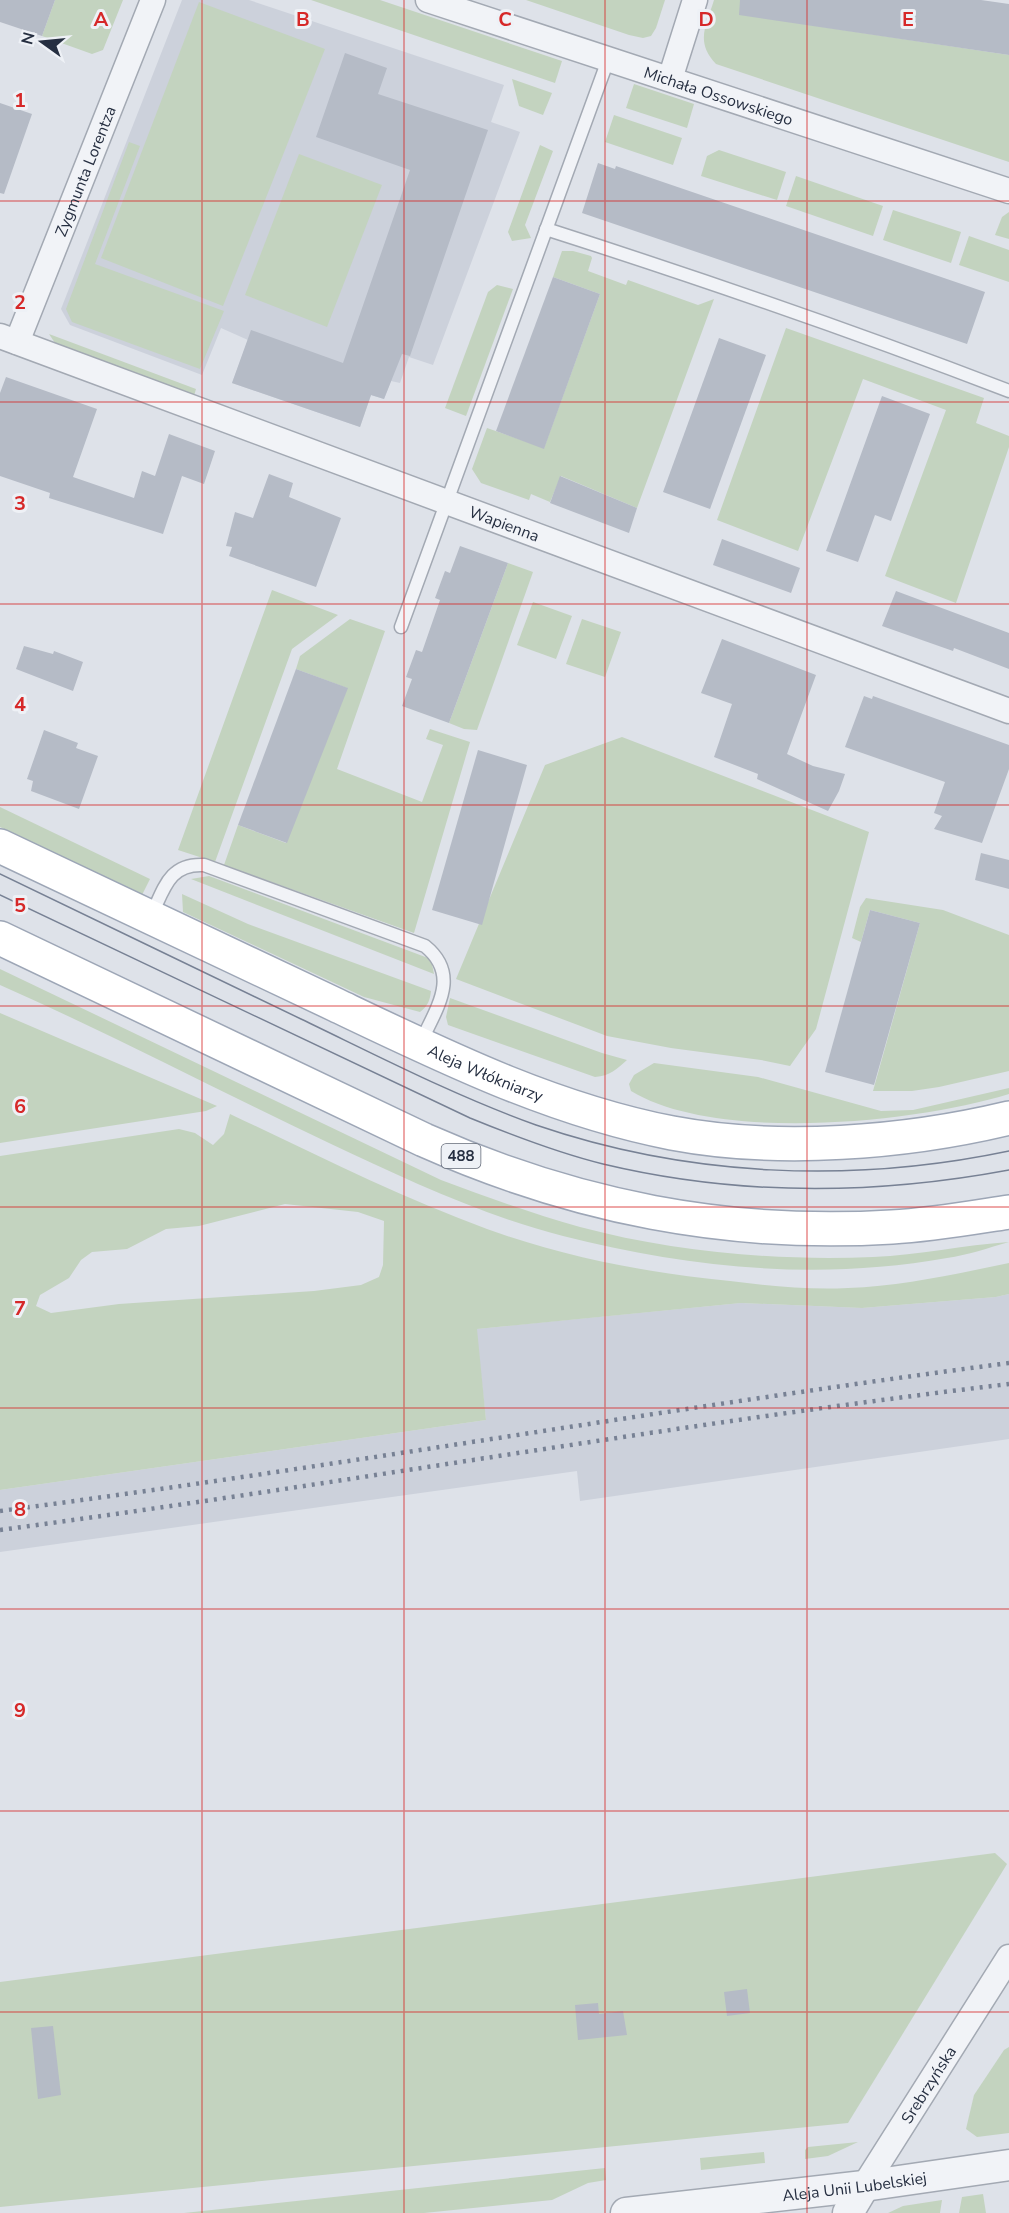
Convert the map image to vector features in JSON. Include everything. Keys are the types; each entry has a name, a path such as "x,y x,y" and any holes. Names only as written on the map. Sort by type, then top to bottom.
{"main road":[{"name":"Aleja Włókniarzy","path":"0,846 420,1045 497,1080 585,1112 674,1133 772,1142 873,1140 919,1136 1009,1118"},
{"name":"488","path":"0,938 413,1135 460,1156 547,1188 592,1200 681,1217 779,1228 894,1227 1009,1212"}],"street":[{"name":"Zygmunta Lorentza","path":"9,339 153,0"},
{"name":"Michała Ossowskiego","path":"428,0 1009,191"},
{"path":"670,79 695,0"},
{"name":"Wapienna","path":"9,339 1009,711"},
{"name":"Srebrzyńska","path":"848,2213 1009,1957"},
{"name":"Aleja Unii Lubelskiej","path":"626,2213 864,2186 1009,2165"}],"lane":[{"path":"401,627 608,60"},
{"path":"546,230 722,286 886,344 1009,391"},
{"path":"150,917 172,875 190,864 204,865 426,946 434,953 444,969 445,980 439,1003 420,1045"}],"shaded area":[{"path":"182,0 249,0 504,85 491,122 520,132 433,365 409,357 400,383 391,381 384,399 371,395 360,427 232,383 248,340 221,328 202,375 70,325 61,309"},
{"path":"1009,1294 1009,1439 580,1501 577,1471 0,1552 0,1490 486,1420 476,1329 741,1303 862,1308"}],"green space":[{"path":"55,0 123,0 103,50 92,54 42,36"},
{"path":"311,0 380,0 562,61 555,83"},
{"path":"526,0 665,0 656,28 651,36 643,38"},
{"path":"714,0 760,0 757,17 1009,55 1009,162 716,64 704,41"},
{"path":"199,2 325,49 223,306 101,258"},
{"path":"512,79 552,93 543,115 519,106"},
{"path":"634,84 694,104 687,128 626,108"},
{"path":"614,115 682,138 673,165 605,142"},
{"path":"129,142 140,146 95,264 224,311 200,369 72,322 66,309"},
{"path":"540,145 553,151 525,225 531,238 512,241 508,232"},
{"path":"719,150 786,172 777,200 701,176 707,156"},
{"path":"299,154 382,185 327,327 245,295"},
{"path":"796,176 883,206 873,236 786,206"},
{"path":"893,210 961,232 951,263 883,240"},
{"path":"1009,212 1009,239 995,235 1002,217"},
{"path":"969,236 1009,250 1009,282 959,265"},
{"path":"562,251 573,251 591,256 588,271 626,285 628,280 698,305 714,299 637,508 561,476 550,502 531,494 529,500 481,483 472,469 487,428 544,448 600,294 553,277"},
{"path":"497,285 513,289 466,416 445,408 488,292"},
{"path":"786,328 984,398 976,423 1009,436 1009,447 956,603 885,576 946,410 863,379 798,551 717,520"},
{"path":"49,334 196,389 194,396 55,343"},
{"path":"508,563 533,572 477,730 464,729 449,723"},
{"path":"272,590 338,615 292,649 215,862 178,850"},
{"path":"533,602 572,616 556,659 517,645"},
{"path":"350,619 385,631 337,769 422,802 443,745 426,739 430,729 470,742 414,933 224,865 238,825 286,843 347,688 296,669 300,656"},
{"path":"582,619 621,632 605,677 566,664"},
{"path":"622,737 869,832 816,1029 790,1066 607,1036 456,979 545,765"},
{"path":"0,807 150,879 142,895 0,827"},
{"path":"209,876 428,958 434,974 191,879"},
{"path":"182,894 248,924 431,991 428,1003 420,1012 364,997 183,912"},
{"path":"866,898 943,910 1009,935 1009,1071 912,1091 873,1091 920,923 870,910 861,942 852,938 860,907"},
{"path":"0,969 441,1180 527,1211 580,1227 688,1249 800,1258 890,1256 1009,1242 955,1257 899,1265 802,1270 754,1268 658,1256 533,1228 415,1183 0,985"},
{"path":"450,998 627,1060 609,1074 595,1077 448,1025 446,1017"},
{"path":"0,1013 217,1106 206,1111 0,1143"},
{"path":"654,1063 758,1077 881,1111 913,1110 1009,1088 1009,1094 923,1113 871,1120 817,1123 763,1122 713,1117 668,1107 631,1091 629,1084 634,1075"},
{"path":"230,1114 454,1217 516,1239 576,1256 699,1278 804,1288 868,1287 909,1282 1009,1263 1009,1294 862,1308 741,1303 477,1329 486,1420 0,1490 0,1156 179,1129 195,1133 213,1145 224,1134","holes":["285,1204 358,1212 384,1221 383,1265 379,1277 361,1285 314,1291 119,1304 51,1313 36,1306 40,1295 69,1278 81,1260 92,1252 127,1249 166,1229 199,1226"]},
{"path":"995,1853 1007,1864 848,2123 0,2207 0,1982"},
{"path":"1009,2047 1009,2133 977,2137 966,2129 974,2095 1004,2050"},
{"path":"858,2142 828,2156 805,2159 805,2150 808,2147"},
{"path":"764,2152 765,2163 701,2170 700,2158"},
{"path":"605,2168 606,2180 588,2183 552,2200 424,2213 184,2213"},
{"path":"983,2194 986,2213 959,2213 962,2197"},
{"path":"942,2200 940,2213 888,2213 903,2206"}],"building":[{"path":"0,0 55,0 42,36 0,22"},
{"path":"740,0 981,0 1009,4 1009,55 739,15"},
{"path":"345,53 387,68 378,94 488,130 410,356 402,354 384,399 371,395 360,427 232,383 251,330 343,363 410,170 316,137"},
{"path":"0,103 32,114 4,194 0,193"},
{"path":"598,163 615,169 616,166 985,292 967,344 582,213"},
{"path":"553,277 600,294 544,449 496,431"},
{"path":"719,338 766,355 710,509 663,492"},
{"path":"6,377 97,409 73,477 134,498 142,471 155,476 169,434 215,451 204,484 182,476 163,534 49,498 50,493 0,476 0,393"},
{"path":"882,396 930,414 891,521 875,515 858,562 826,551"},
{"path":"269,474 293,483 289,497 341,518 316,587 229,556 232,547 226,546 235,512 253,518"},
{"path":"560,476 637,508 629,533 550,503"},
{"path":"722,539 800,568 791,593 713,565"},
{"path":"460,546 508,563 449,723 402,706 412,679 406,677 416,650 422,652 440,600 435,598 445,571 450,573"},
{"path":"896,591 1009,633 1009,669 954,648 953,651 882,626"},
{"path":"722,639 816,675 787,754 813,766 845,774 828,811 757,779 758,774 714,757 732,704 701,693"},
{"path":"24,646 53,654 54,651 83,662 73,691 16,669"},
{"path":"296,669 348,688 287,843 238,825"},
{"path":"864,696 872,699 873,696 1009,745 1009,769 982,843 934,829 942,816 934,813 945,782 845,747"},
{"path":"44,730 78,743 76,748 98,756 79,809 31,791 33,781 27,779"},
{"path":"478,750 527,765 482,925 432,910"},
{"path":"981,853 1009,860 1009,889 975,880"},
{"path":"870,910 920,923 874,1085 825,1072"},
{"path":"747,1989 750,2013 727,2016 724,1992"},
{"path":"598,2003 599,2014 623,2011 627,2035 578,2040 575,2005"},
{"path":"53,2026 61,2095 38,2099 31,2028"}],"tram line":[{"path":"0,874 446,1088 536,1125 594,1142 652,1156 711,1165 771,1170 830,1171 890,1168 1009,1151"},
{"path":"0,895 470,1118 536,1144 586,1160 653,1174 755,1187 857,1188 959,1178 1009,1170"}],"railway":[{"path":"0,1511 252,1476 757,1398 1009,1363"},
{"path":"0,1530 757,1417 1009,1384"}]}
